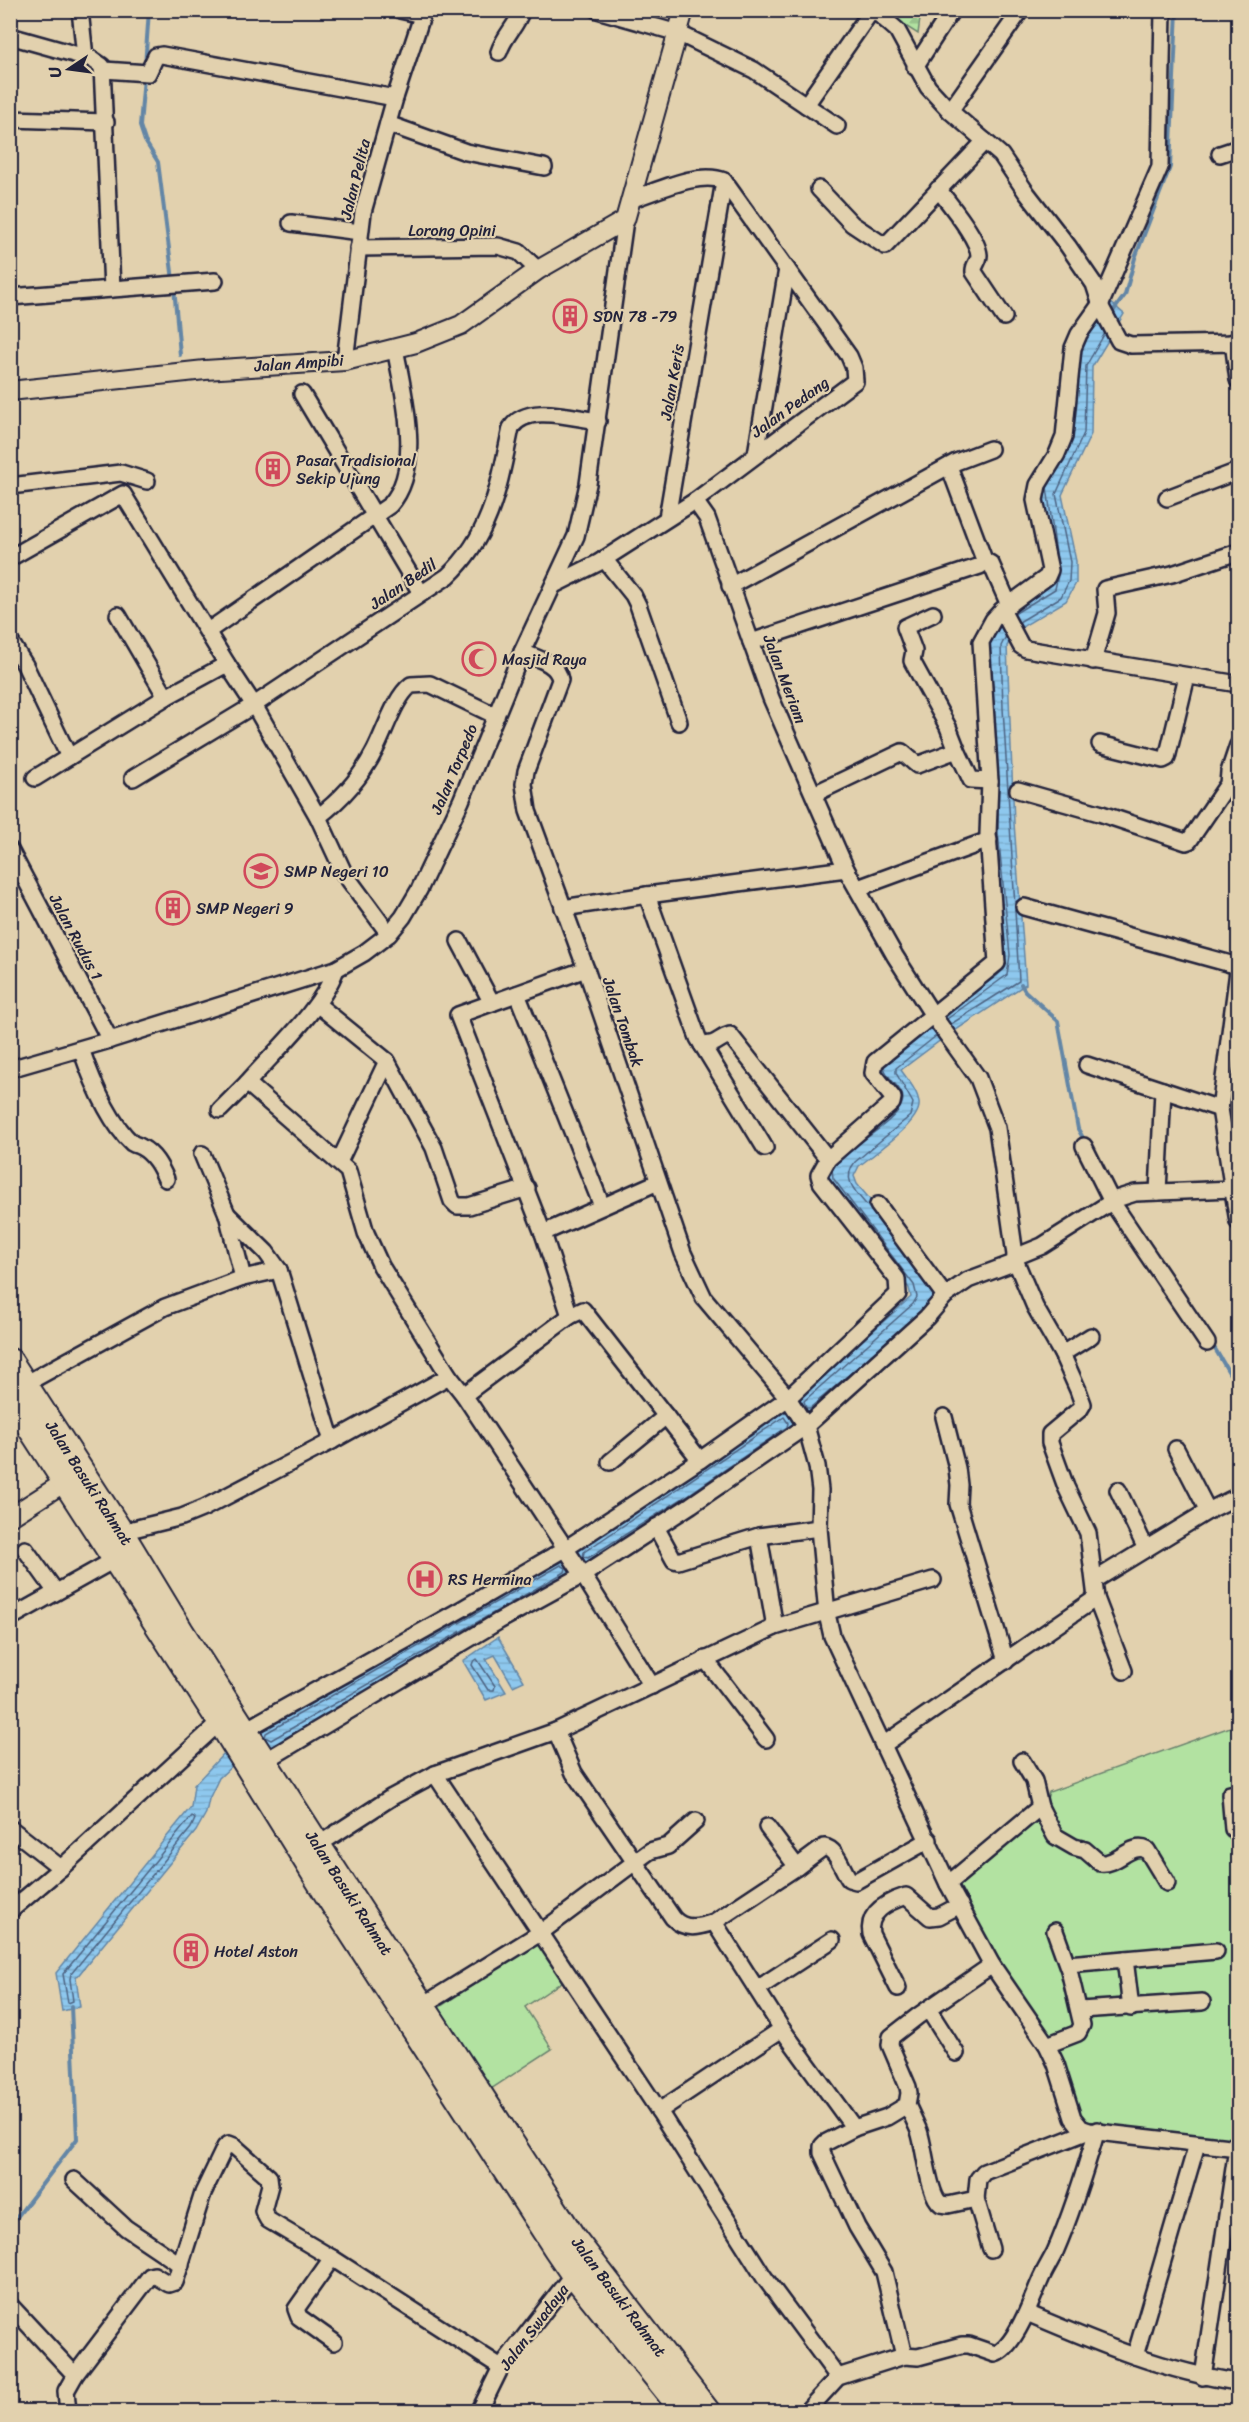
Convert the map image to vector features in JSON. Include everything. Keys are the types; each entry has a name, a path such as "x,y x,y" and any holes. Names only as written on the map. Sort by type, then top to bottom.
{"highway":[{"name":"Jalan Basuki Rahmat","path":"10,1361 18,1390 65,1482 114,1560 318,1845 573,2237 708,2412"},
{"name":"Jalan Basuki Rahmat","path":"18,1390 121,1532 235,1731"},
{"name":"Jalan Basuki Rahmat","path":"258,1762 329,1898 573,2274 684,2412"}],"street":[{"path":"80,10 85,57"},
{"path":"400,10 423,13"},
{"path":"499,52 503,40 517,25 522,10"},
{"path":"597,10 678,33 754,70 837,126"},
{"path":"625,220 684,10"},
{"path":"806,105 873,10 897,30 915,67 928,87 950,111 1001,155 1094,284 1101,306 1119,341 1131,345 1236,343 1239,380"},
{"path":"915,67 952,10"},
{"path":"950,111 1021,10"},
{"path":"10,1911 60,1868 235,1731 567,1551 789,1400 894,1300 899,1289 897,1279 821,1182 820,1171 828,1159 892,1103 892,1098 873,1072 875,1062 997,963 989,840 990,782 981,642 993,620 1047,577 1050,570 1035,500 1036,492 1058,454 1064,437 1073,348 1079,334 1101,306 1160,167 1163,10"},
{"name":"Jalan Pelita","path":"345,361 360,232 373,172 423,13"},
{"path":"10,36 85,57 100,63 104,70 112,289"},
{"path":"104,70 142,74 156,56 162,55 395,98"},
{"path":"10,119 106,122"},
{"path":"388,124 465,152 544,167"},
{"path":"819,189 852,224 885,246 985,141"},
{"path":"1220,154 1239,148"},
{"path":"632,198 705,177 715,177 724,181"},
{"name":"Jalan Pedang","path":"554,585 604,559 695,501 855,381 854,368 849,356 724,181"},
{"name":"Jalan Keris","path":"667,518 724,181"},
{"path":"938,189 978,248 978,259 973,267 974,272 1004,317"},
{"name":"Jalan Ampibi","path":"10,391 205,370 345,361 395,348 438,336 461,325 538,270 625,220"},
{"name":"Jalan Torpedo","path":"10,1069 336,969 364,953 389,934 404,917 461,801 522,652 576,536 588,484 625,220"},
{"path":"291,223 360,232"},
{"name":"Lorong Opini","path":"358,248 498,246 519,252 538,270"},
{"path":"756,454 787,269"},
{"path":"10,297 214,281"},
{"path":"208,631 398,498 407,469 408,427 395,348"},
{"path":"302,394 422,593"},
{"name":"Jalan Bedil","path":"133,778 254,705 448,576 472,551 481,534 497,494 514,423 524,416 539,414 597,421"},
{"path":"730,586 949,466 990,449"},
{"path":"949,466 984,560 991,564 1005,610 1018,638 1026,649 1239,684"},
{"path":"1167,498 1239,471"},
{"path":"10,486 121,473 147,481"},
{"path":"10,558 123,494 254,705 318,817 344,873 389,934"},
{"name":"Jalan Meriam","path":"695,501 707,518 771,698 846,868 895,956 978,1078 997,1128 1015,1259 1035,1306 1062,1354 1083,1404 1080,1409 1053,1430 1049,1438 1066,1487 1088,1533 1095,1580"},
{"path":"1094,661 1107,613 1105,589 1172,574 1239,552"},
{"path":"604,559 633,595 638,605 679,722"},
{"path":"751,642 980,566 984,560"},
{"path":"933,614 905,627 914,651 912,661 948,727 972,781 990,782"},
{"path":"118,615 166,697"},
{"path":"10,641 25,665 69,757"},
{"name":"Jalan Tombak","path":"522,652 554,666 560,680 530,757 524,784 528,811 586,969 683,1253 704,1298 789,1400 805,1423 817,1466 820,1490 819,1528 826,1611 832,1636 948,1884 992,1965 1047,2045 1056,2064 1073,2118 1082,2128 1093,2130"},
{"path":"35,778 166,697 227,664"},
{"path":"1100,744 1164,760 1167,758 1187,676"},
{"path":"318,817 340,800 357,781 374,752 400,697 411,685 430,684 496,716"},
{"path":"1018,790 1099,813 1186,842 1228,783 1229,772 1239,745"},
{"path":"814,794 901,752 906,753 917,765 957,750"},
{"path":"858,888 989,840"},
{"name":"Jalan Rudus 1","path":"10,850 110,1040"},
{"path":"563,908 846,868"},
{"path":"647,895 702,1046 765,1148"},
{"path":"1024,907 1239,966"},
{"path":"459,941 492,1003"},
{"path":"220,1110 317,1004 331,983 336,969"},
{"path":"570,1316 527,1188 458,1015 586,969"},
{"path":"1239,971 1231,1087 1220,1109 1239,1222"},
{"path":"517,994 602,1206"},
{"path":"317,1004 387,1061 434,1148 452,1201 457,1206 469,1206 527,1188"},
{"path":"702,1046 714,1045 725,1036 730,1035 828,1159"},
{"path":"81,1049 91,1080 110,1113 131,1141 142,1147 158,1162 166,1179"},
{"path":"339,1162 387,1061"},
{"path":"1087,1065 1220,1109"},
{"path":"247,1083 348,1171 366,1233 381,1266 449,1376 464,1395 582,1573 652,1686"},
{"path":"1158,1192 1163,1090"},
{"path":"1084,1146 1207,1343"},
{"path":"202,1154 227,1214 243,1278"},
{"path":"543,1233 658,1182"},
{"path":"258,1762 582,1573 656,1527 805,1423 927,1317 945,1296 968,1280 1042,1246 1118,1199 1135,1193 1233,1189"},
{"path":"878,1205 921,1260 945,1296"},
{"path":"227,1214 266,1252 279,1270 332,1442"},
{"path":"18,1390 165,1306 243,1278 279,1270"},
{"path":"464,1395 570,1316 583,1310 699,1460"},
{"path":"1062,1354 1091,1336"},
{"path":"121,1532 194,1513 332,1442 449,1376"},
{"path":"610,1462 666,1416"},
{"path":"944,1418 957,1468 958,1504 1006,1661"},
{"path":"1176,1449 1208,1511"},
{"path":"10,1517 65,1482"},
{"path":"1118,1490 1146,1549"},
{"path":"1124,1671 1096,1598 1095,1580 1208,1511 1239,1496"},
{"path":"656,1527 674,1560 678,1561 759,1536 819,1528"},
{"path":"759,1536 775,1627"},
{"path":"25,1549 56,1592"},
{"path":"10,1618 114,1560"},
{"path":"318,1845 392,1797 435,1774 556,1731 775,1627 933,1580"},
{"path":"883,1745 1096,1598"},
{"path":"705,1659 766,1739"},
{"path":"556,1731 574,1773 679,1925 697,1926 714,1922 797,1867 820,1848 829,1847 849,1879 856,1881 929,1840"},
{"path":"1023,1761 1034,1781 1040,1807 1055,1836 1074,1847 1085,1850 1100,1863 1109,1863 1137,1848 1147,1850 1167,1883"},
{"path":"435,1774 659,2111 764,2277 838,2377"},
{"path":"1230,1794 1233,1829 1238,1832"},
{"path":"948,1884 1040,1807"},
{"path":"422,2006 540,1933 650,1851 668,1846 696,1821"},
{"path":"767,1827 797,1867"},
{"path":"10,1828 60,1868"},
{"path":"898,1988 871,1934 871,1917 897,1899 906,1896 930,1917 939,1917 960,1905"},
{"path":"714,1922 782,2029 854,2128"},
{"path":"1047,2045 1081,2030 1082,2025 1068,1965 1055,1931"},
{"path":"757,1989 832,1940"},
{"path":"1068,1965 1216,1951"},
{"path":"1125,1959 1131,2008"},
{"path":"976,2199 948,2205 936,2201 923,2145 907,2104 908,2087 890,2045 891,2037 992,1965"},
{"path":"1080,2010 1202,2002"},
{"path":"928,2009 956,2053"},
{"path":"659,2111 782,2029"},
{"path":"904,2356 884,2272 857,2227 822,2153 825,2143 854,2128 887,2117 907,2104"},
{"path":"806,2412 838,2377 904,2356 918,2357 962,2345 969,2345 995,2354 1006,2347 1027,2313 1065,2227 1093,2130"},
{"path":"991,2249 976,2199 978,2179 984,2172 1093,2130 1238,2148 1203,2377"},
{"path":"68,2412 66,2391 75,2375 150,2276 154,2275 173,2284 203,2193 225,2146 230,2144 269,2177 270,2185 263,2211 266,2218 501,2367"},
{"path":"1135,2356 1197,2144"},
{"path":"74,2180 126,2228 181,2265"},
{"path":"332,2258 296,2309 299,2317 334,2342"},
{"name":"Jalan Swadaya","path":"479,2412 501,2367 573,2274"},
{"path":"10,2305 75,2375"},
{"path":"1027,2313 1135,2356 1203,2377 1239,2382"}],"green space":[{"path":"882,11 921,11 918,34"},
{"path":"1233,1726 1238,1826 1238,2147 1079,2125 1051,2047 957,1888 1042,1815 1049,1792"},
{"path":"541,1940 566,1979 525,2007 552,2049 488,2091 435,2010"}],"water":[{"path":"1109,301 1124,314 1092,367 1091,434 1062,495 1076,561 1076,583 1066,601 1025,625 1014,634 1007,646 1014,823 1026,984 950,1034 936,1017 997,976 1003,970 1004,963 994,848 983,644 1005,617 1051,584 1052,565 1041,484 1058,460 1075,351"},
{"path":"934,1019 946,1036 901,1070 917,1094 918,1110 913,1119 896,1137 859,1166 854,1176 857,1184 916,1258 933,1289 936,1303 806,1420 794,1401 911,1297 909,1288 827,1181 825,1172 894,1108 877,1069"},
{"path":"787,1407 798,1427 584,1568 573,1553"},
{"path":"565,1556 577,1573 266,1750 256,1732"},
{"path":"498,1637 524,1681 513,1686 495,1655 486,1659 506,1692 486,1700 463,1661"},
{"path":"225,1752 235,1763 219,1778 209,1799 206,1813 196,1831 76,1978 80,2007 62,2011 56,1973 191,1807 194,1785"}],"waterway":[{"path":"145,66 149,10"},
{"path":"1114,310 1125,295 1135,258 1170,167 1177,10"},
{"path":"144,77 140,126 145,141 158,162 173,280"},
{"path":"174,287 180,355"},
{"path":"1021,984 1025,991 1058,1021 1078,1129 1086,1143"},
{"path":"1211,1342 1238,1388"},
{"path":"1238,1697 1235,1698 1238,1808"},
{"path":"10,2226 77,2139 71,2006"}],"place":[{"name":"SDN 78 -79","path":"570,316"},
{"name":"Pasar Tradisional Sekip Ujung","path":"273,469"},
{"name":"Masjid Raya","path":"479,659"},
{"name":"SMP Negeri 10","path":"261,871"},
{"name":"SMP Negeri 9","path":"173,908"},
{"name":"RS Hermina","path":"425,1579"},
{"name":"Hotel Aston","path":"191,1951"}]}
